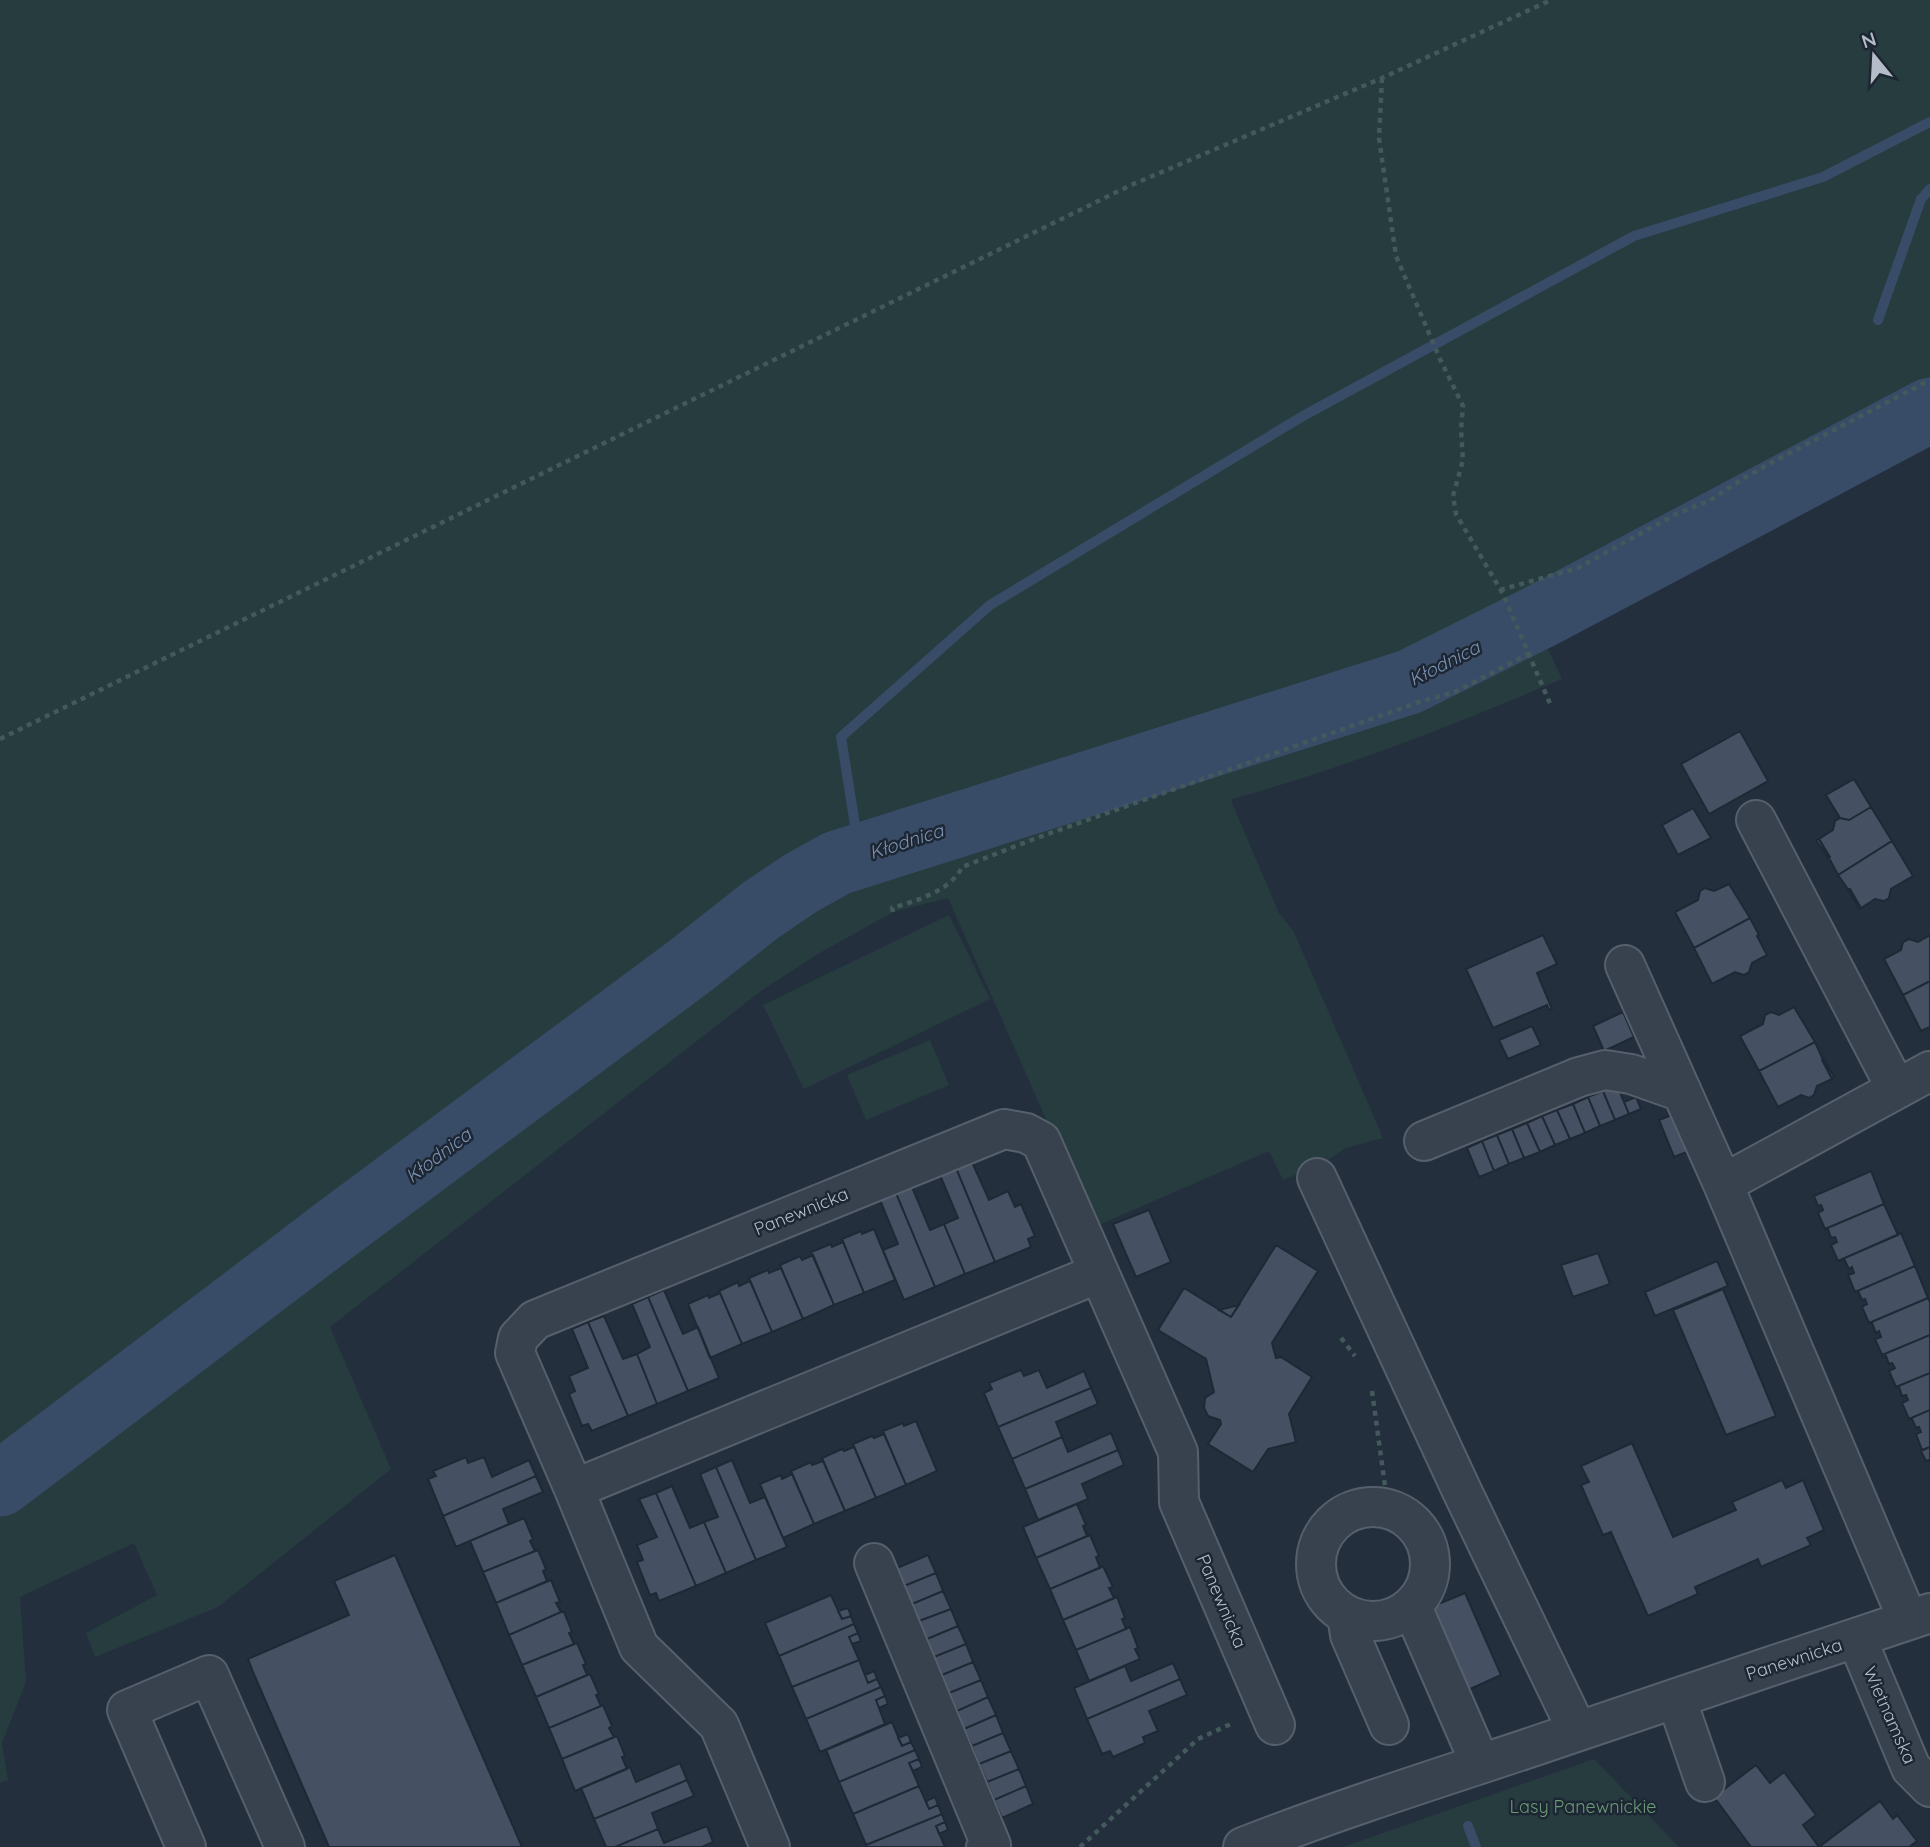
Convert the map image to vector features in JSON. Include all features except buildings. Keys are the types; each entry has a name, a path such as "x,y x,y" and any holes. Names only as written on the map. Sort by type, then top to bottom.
{"street":[{"path":"1756,820 1896,1088"},
{"path":"1625,965 1919,1616"},
{"path":"1424,1141 1579,1077 1605,1070 1631,1074 1682,1092"},
{"path":"1723,1184 1930,1071"},
{"name":"Panewnicka","path":"770,1847 719,1725 639,1647 515,1353 518,1338 535,1320 1004,1129 1026,1133 1041,1140 1178,1452 1179,1502 1272,1716"},
{"path":"1317,1178 1461,1489 1577,1730"},
{"path":"574,1489 1099,1273"},
{"path":"1399,1514 1461,1489"},
{"path":"1371,1506 1399,1514 1427,1544 1430,1554 1425,1588 1412,1607 1392,1618 1368,1621 1347,1615 1330,1602 1318,1580 1315,1557 1322,1536 1335,1521 1355,1509 1371,1506"},
{"path":"874,1563 990,1845 986,1847"},
{"path":"1412,1607 1480,1763"},
{"path":"1347,1615 1350,1634 1389,1724"},
{"name":"Panewnicka","path":"1242,1847 1480,1763 1857,1639 1919,1616"},
{"name":"Wietnamska","path":"1857,1639 1912,1768 1930,1787"},
{"path":"186,1847 127,1710 209,1675 285,1847"},
{"path":"1676,1698 1705,1782"}],"path":[{"path":"0,739 1129,186 1382,78 1551,0"},
{"path":"1382,78 1379,138 1396,256 1463,406 1462,460 1453,496 1456,514 1502,592 1551,706"},
{"path":"1502,592 1578,568 1676,514 1709,501 1780,458 1930,380"},
{"path":"893,912 892,908 927,897 958,876 962,867 1422,701 1455,692 1529,651"},
{"path":"1341,1338 1356,1357"},
{"path":"1372,1389 1399,1514"},
{"path":"1080,1847 1198,1739 1272,1716"}],"green space":[{"path":"0,0 1930,0 1930,401 1533,613 1404,675 841,852 802,869 0,1471"},
{"path":"1930,419 1930,435 1544,640 1562,679 1399,745 1232,799 1279,913 1294,932 1383,1138 1346,1148 1323,1163 1283,1180 1269,1151 1094,1227 948,898 893,912 818,954 761,991 330,1327 391,1469 218,1607 95,1657 86,1633 157,1595 134,1543 20,1597 26,1682 2,1743 8,1780 0,1783 0,1491 788,900 824,876 856,864 1410,691 1537,628"},
{"path":"949,915 990,999 804,1089 763,1005"},
{"path":"930,1040 949,1085 866,1120 847,1075"},
{"name":"Lasy Panewnickie","path":"1594,1759 1679,1847 1343,1847"}],"waterway":[{"path":"860,856 841,737 990,605 1303,416 1634,236 1823,177 1930,122"},
{"path":"1878,320 1921,199 1930,189"},
{"name":"Kłodnica","path":"0,1484 761,910 801,883 837,863 1409,682 1539,617 1930,410"},
{"path":"1468,1826 1476,1847"}]}
